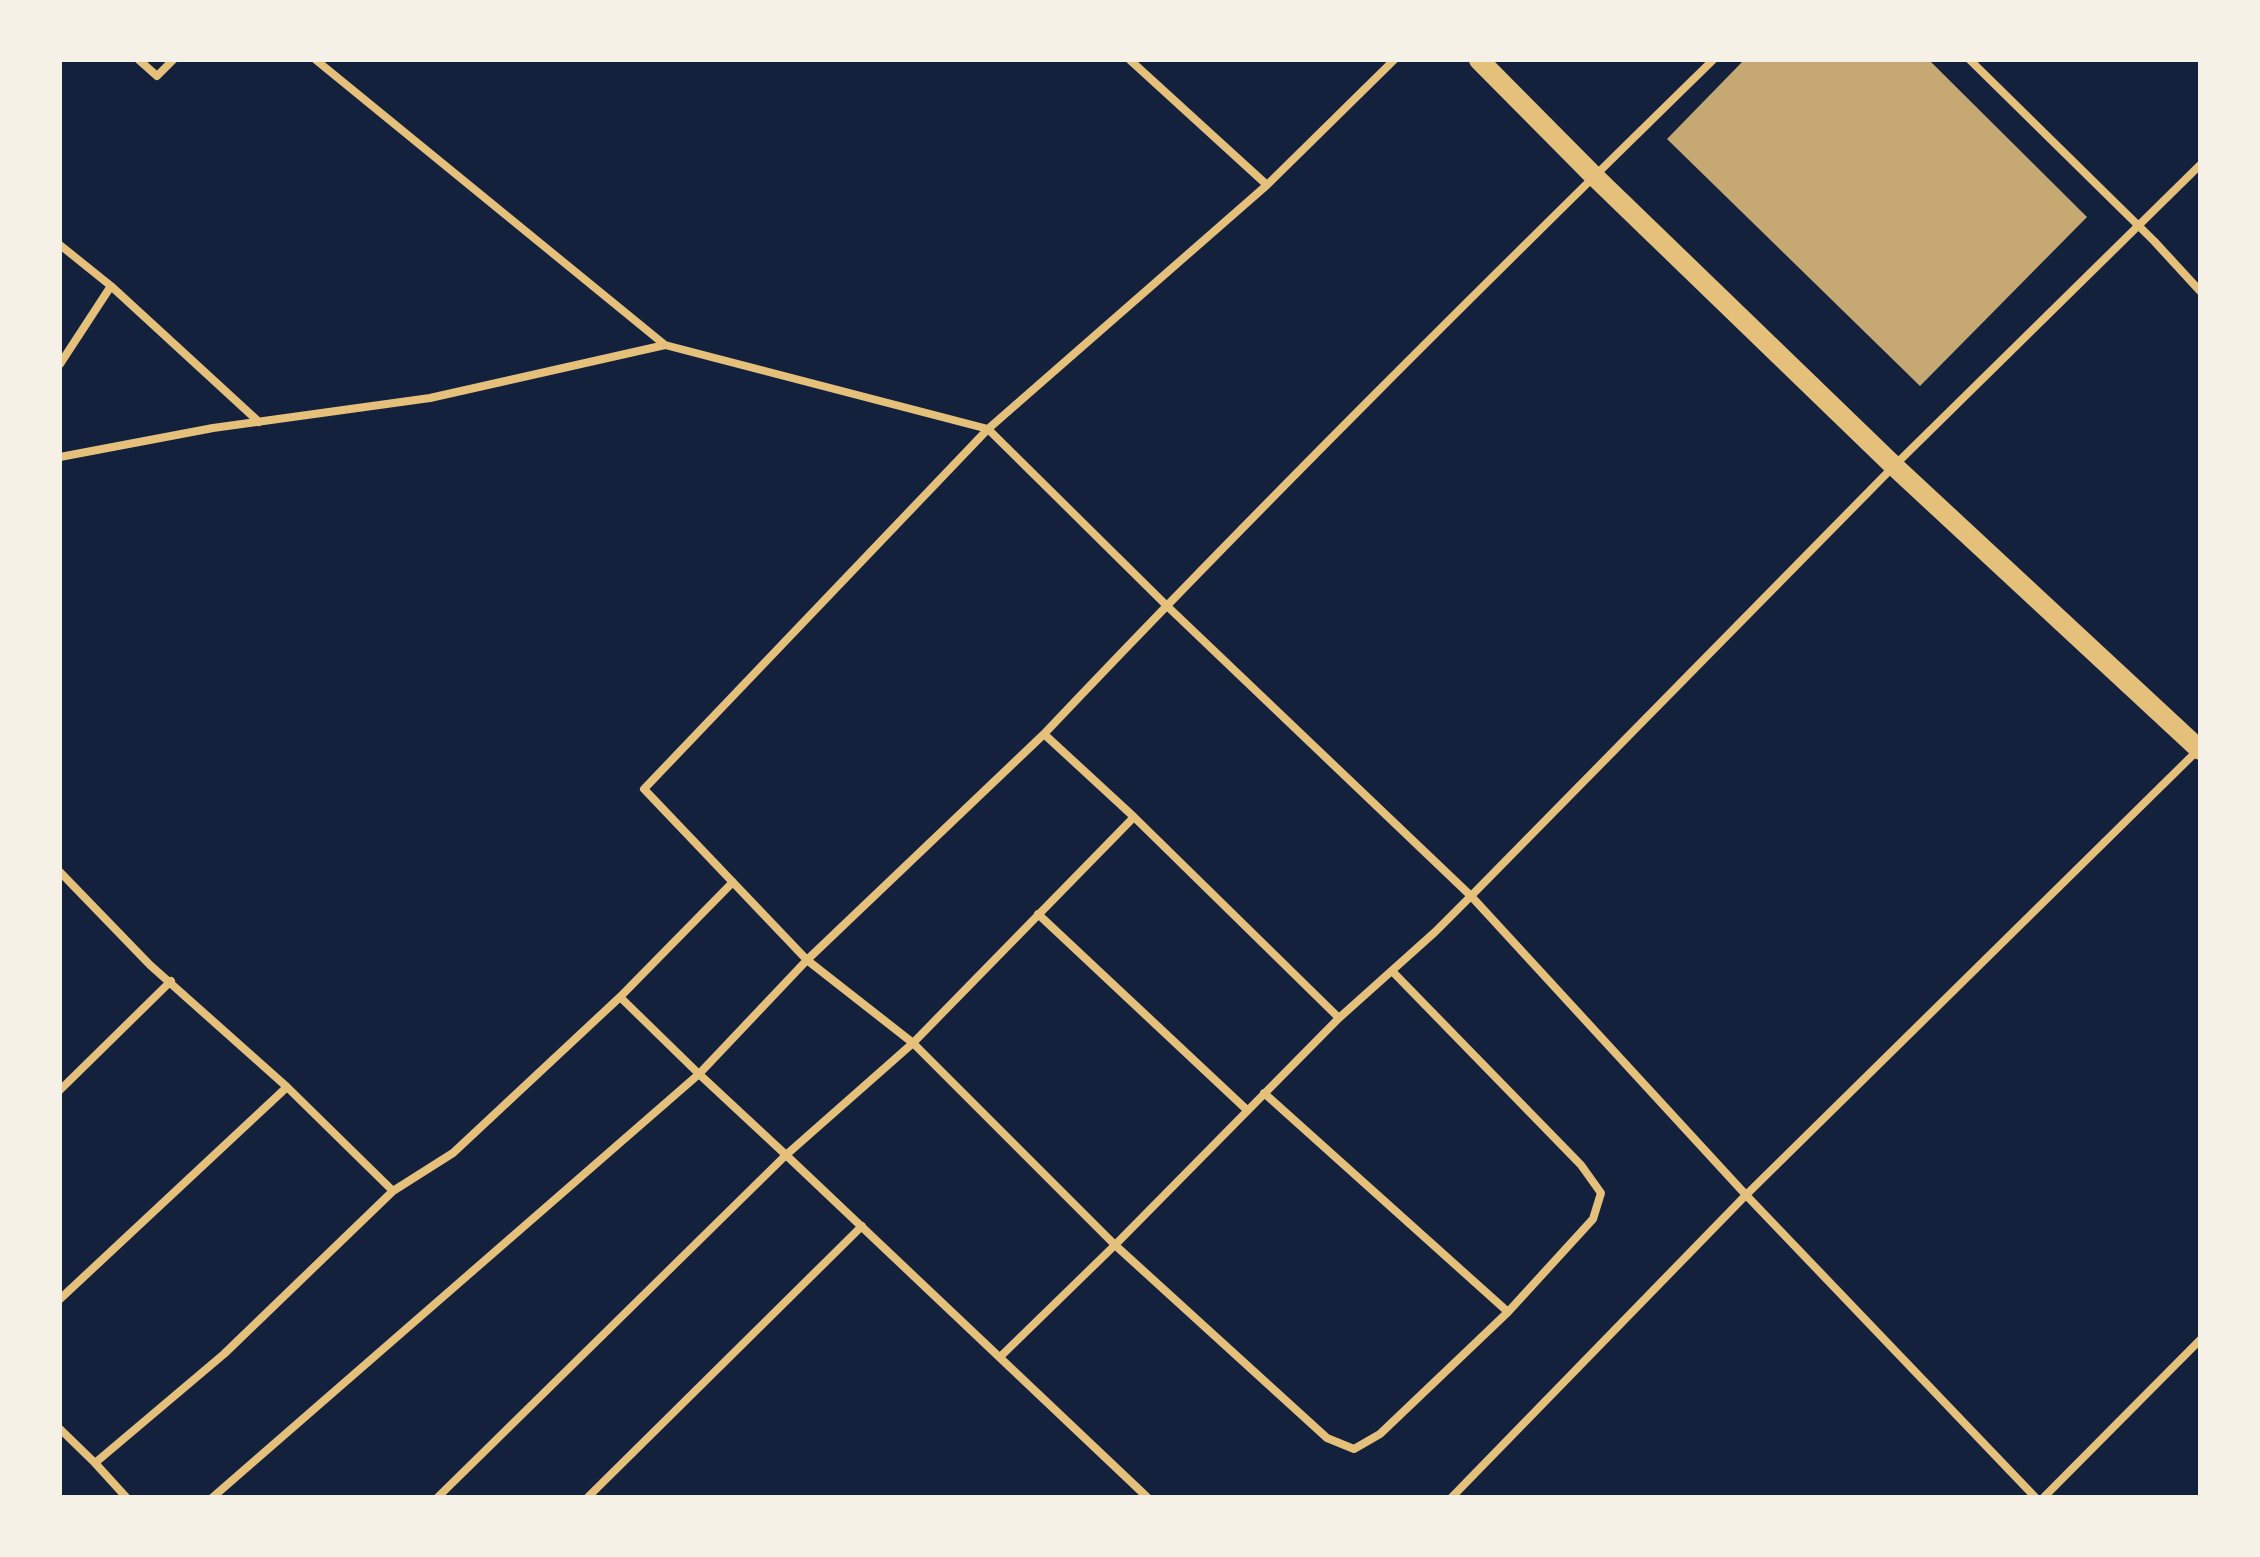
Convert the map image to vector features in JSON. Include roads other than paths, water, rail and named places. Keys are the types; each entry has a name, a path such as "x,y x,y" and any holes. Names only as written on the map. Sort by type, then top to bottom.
{"main road":[{"path":"1479,60 1594,176 1894,466 2200,749"}],"street":[{"path":"139,60 157,76 173,60"},
{"path":"316,60 665,345 988,429 1166,605 1471,896 1746,1195 2035,1497"},
{"path":"1130,60 1267,185"},
{"path":"1392,971 1581,1165 1601,1193 1593,1219 1508,1312 1380,1434 1354,1449 1327,1438 1115,1245 913,1043 807,960 644,789 988,429 1267,185 1394,60"},
{"path":"213,1497 699,1074 807,960 1044,734 1166,605 1713,60"},
{"path":"1970,60 2200,291"},
{"path":"1000,1357 1339,1018 1471,896 1894,466 2200,165"},
{"path":"60,245 111,286 259,422"},
{"path":"60,364 111,286"},
{"path":"60,457 259,422 430,398 665,345"},
{"path":"1044,734 1134,817 1339,1018"},
{"path":"1452,1497 1746,1195 2200,749"},
{"path":"438,1497 786,1155 913,1043 1134,817"},
{"path":"60,872 150,965 287,1087 393,1191"},
{"path":"95,1463 224,1354 393,1191 453,1153 620,997 733,882"},
{"path":"1038,914 1247,1110"},
{"path":"60,1090 171,981"},
{"path":"620,997 1147,1497"},
{"path":"60,1299 287,1087"},
{"path":"1264,1093 1508,1312"},
{"path":"588,1497 862,1226"},
{"path":"2044,1497 2200,1340"},
{"path":"60,1429 126,1497"}]}
